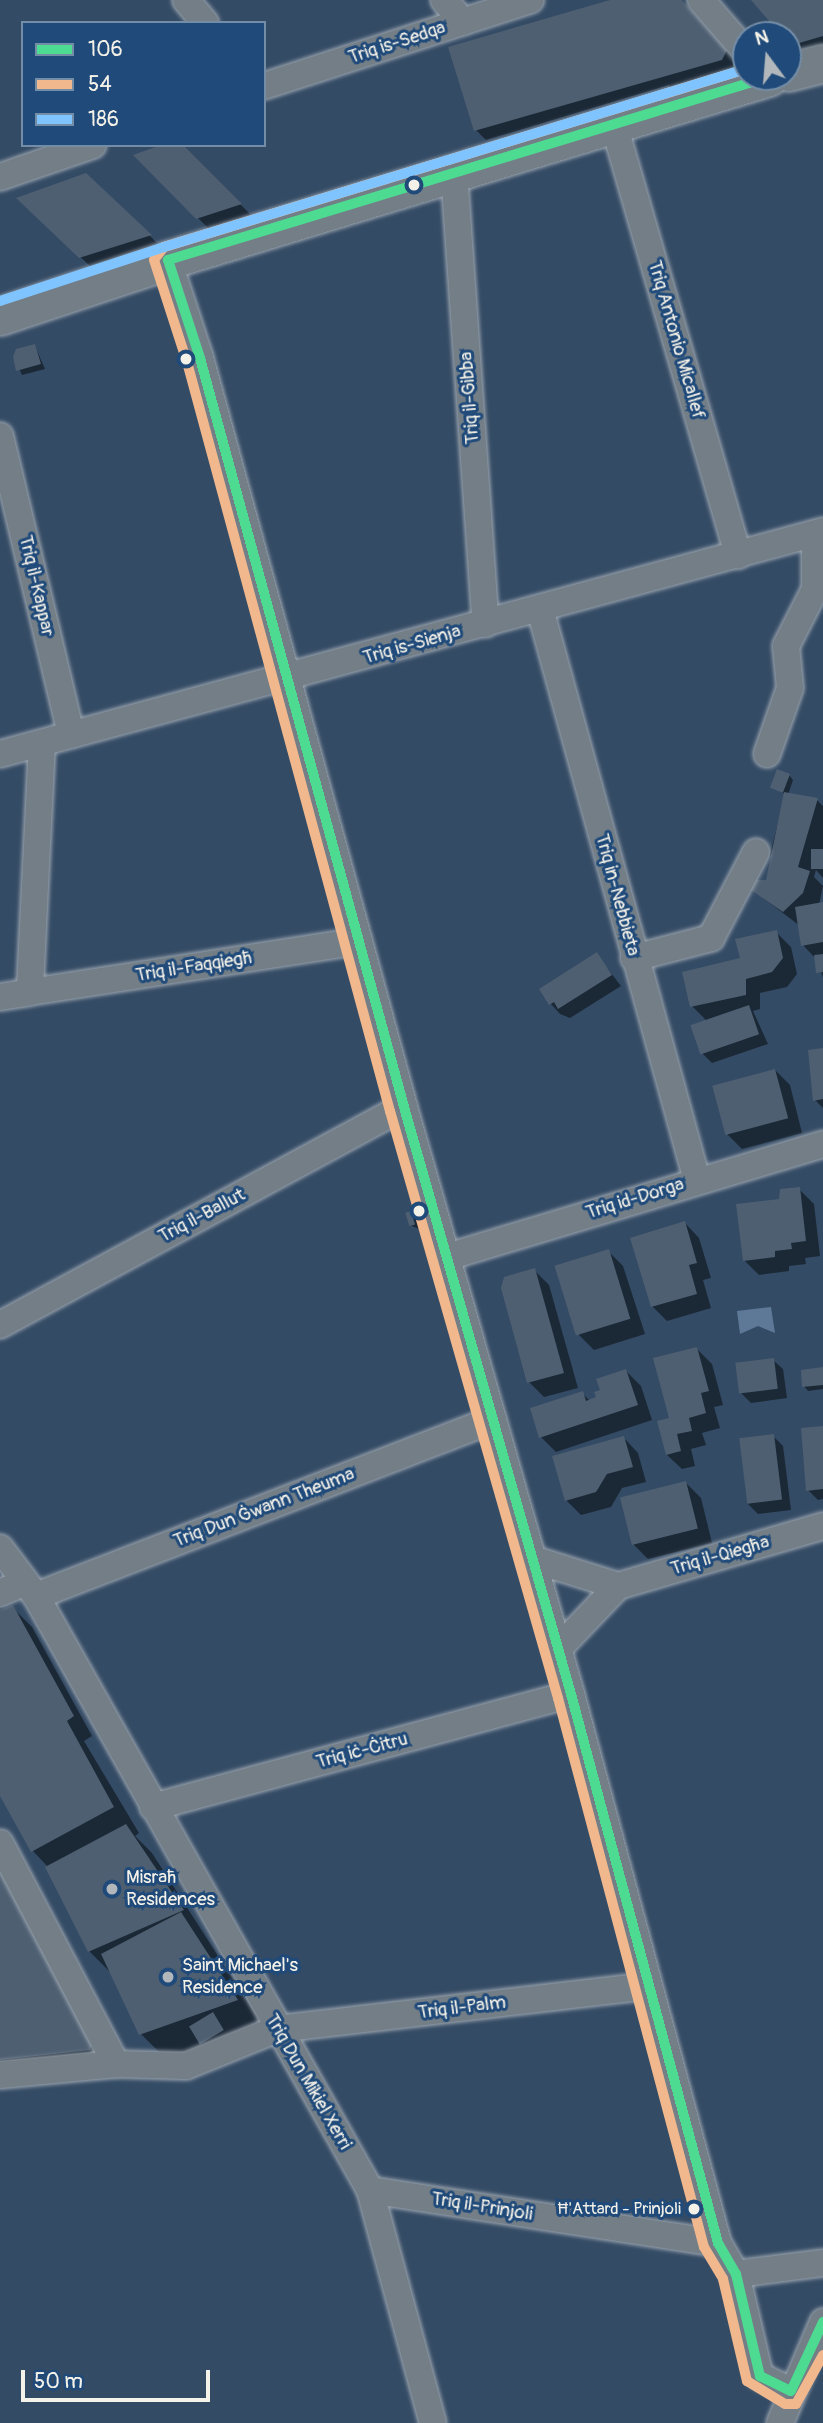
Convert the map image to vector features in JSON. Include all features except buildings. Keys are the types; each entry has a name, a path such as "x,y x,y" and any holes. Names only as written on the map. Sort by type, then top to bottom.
{"street":[{"path":"187,0 203,21"},
{"path":"444,0 463,22"},
{"name":"Triq is-Sedqa","path":"266,85 530,0"},
{"path":"701,0 732,36"},
{"path":"802,68 823,63"},
{"path":"0,316 168,260 732,88"},
{"name":"Triq Antonio Micallef","path":"614,125 738,555"},
{"path":"0,177 87,147"},
{"name":"Triq il-Gibba","path":"454,172 486,624"},
{"path":"168,260 200,358 404,1107 558,1649 718,2243 736,2274 760,2376 791,2391"},
{"name":"Triq il-Kappar","path":"0,436 71,735"},
{"path":"767,754 790,688 786,646 815,589 819,532"},
{"name":"Triq is-Sienja","path":"0,754 286,680 819,532"},
{"name":"Triq in-Nebbieta","path":"540,609 697,1180"},
{"path":"30,992 42,743"},
{"path":"634,958 711,938 756,852"},
{"name":"Triq il-Faqqiegħ","path":"0,997 359,942"},
{"name":"Triq il-Ballut","path":"0,1325 404,1107"},
{"name":"Triq id-Dorga","path":"447,1257 823,1144"},
{"name":"Triq Dun Ġwann Theuma","path":"0,1593 30,1589 493,1420"},
{"name":"Triq il-Qiegħa","path":"618,1586 823,1526"},
{"name":"Triq Dun Mikiel Xerri","path":"0,1548 30,1589 370,2190 433,2423"},
{"path":"532,1559 618,1586 558,1649"},
{"name":"Triq iċ-Ċitru","path":"153,1807 570,1694"},
{"path":"0,1843 116,2064"},
{"name":"Triq il-Palm","path":"0,2075 116,2064 186,2066 277,2029 647,1986"},
{"name":"Triq il-Prinjoli","path":"370,2190 718,2243"},
{"path":"736,2274 823,2263"},
{"path":"780,2423 791,2391 823,2322"}],"water":[{"path":"771,1307 775,1333 758,1326 740,1334 737,1311"}],"transit line":[{"name":"54","path":"732,73 164,247 154,260 187,362 390,1111 558,1698 704,2247 723,2279 747,2381 785,2404 796,2404 823,2355"},
{"name":"186","path":"0,301 164,247 732,73"},
{"name":"106","path":"168,260 732,88"},
{"name":"106","path":"168,260 200,358 404,1107 571,1694 718,2243 736,2274 760,2376 791,2391"},
{"name":"106","path":"791,2391 823,2322"}],"place":[{"name":"Misraħ Residences","path":"112,1889"},
{"name":"Saint Michael's Residence","path":"168,1977"},
{"name":"Ħ'Attard - Prinjoli","path":"694,2209"}]}
